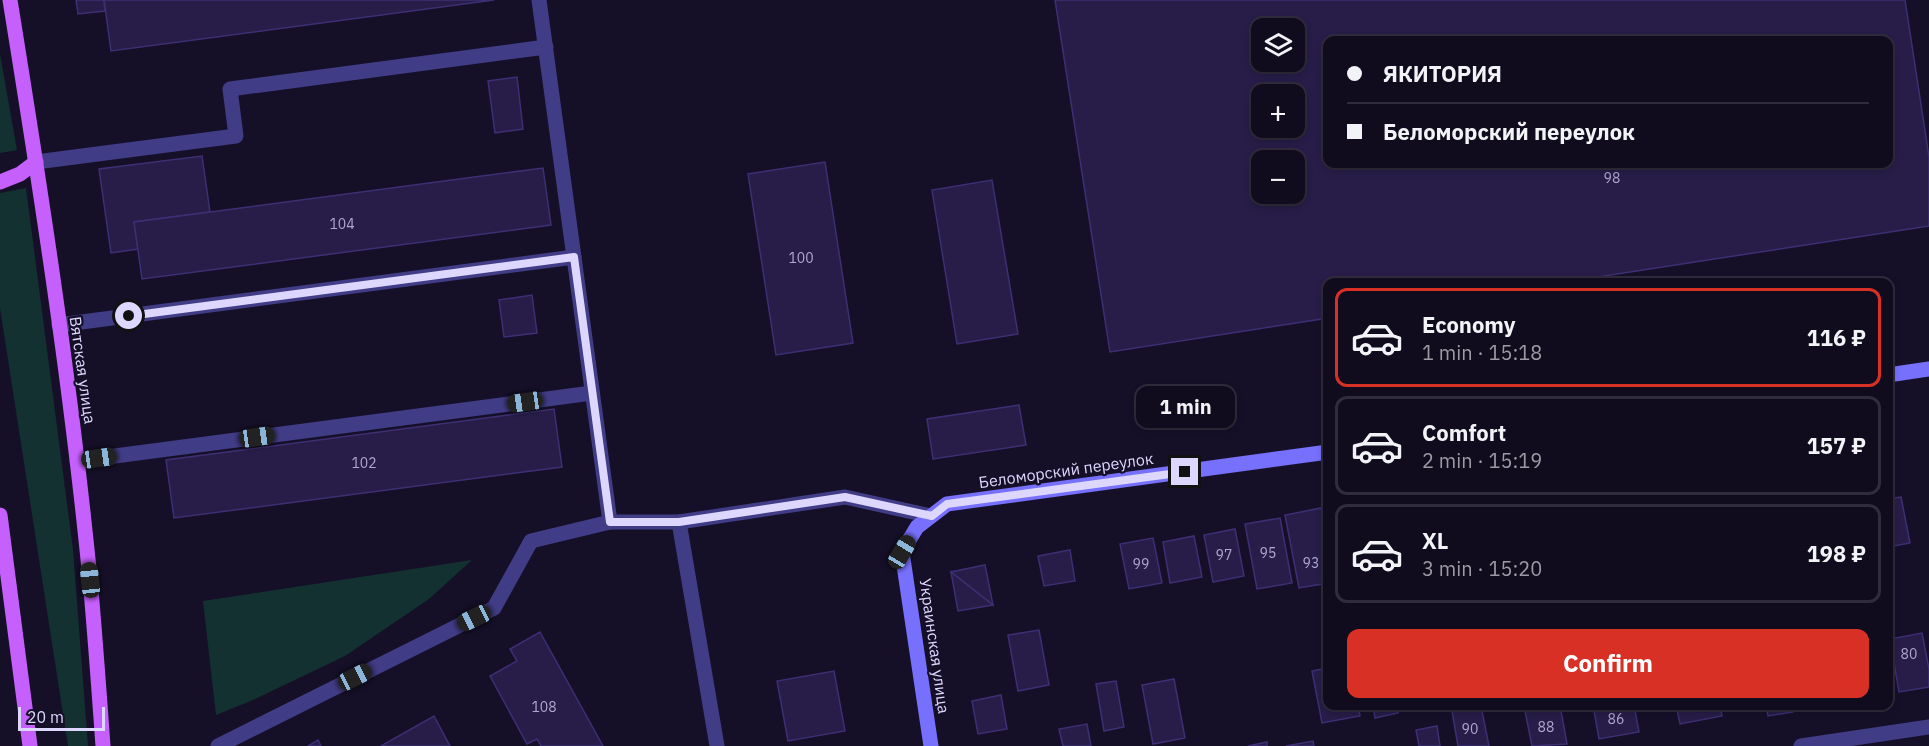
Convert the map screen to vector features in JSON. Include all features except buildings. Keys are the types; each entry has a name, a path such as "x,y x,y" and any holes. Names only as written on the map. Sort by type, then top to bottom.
{"main road":[{"name":"Вятская улица","path":"10,0 36,162 77,461 90,580 103,746"},
{"path":"0,182 20,174 36,162"},
{"path":"0,515 5,585 30,746"}],"street":[{"path":"539,0 610,522"},
{"path":"36,162 236,136 230,89 546,47"},
{"path":"59,325 574,257"},
{"path":"1893,374 1929,369"},
{"path":"77,461 592,393"},
{"name":"Беломорский переулок","path":"902,552 917,527 947,504 1323,453"},
{"path":"218,746 494,608 531,541 610,522 679,522 845,497 932,516"},
{"path":"679,522 717,746"},
{"name":"Украинская улица","path":"902,552 931,746"},
{"path":"1801,746 1929,727"}],"green space":[{"path":"0,54 17,150 0,153"},
{"path":"26,188 73,550 88,746 68,746 0,308 0,193"},
{"path":"472,560 429,599 345,656 216,715 203,601"}],"route":[{"path":"129,316 574,257 610,522 679,522 845,497 932,516 947,504 1185,472"}]}
